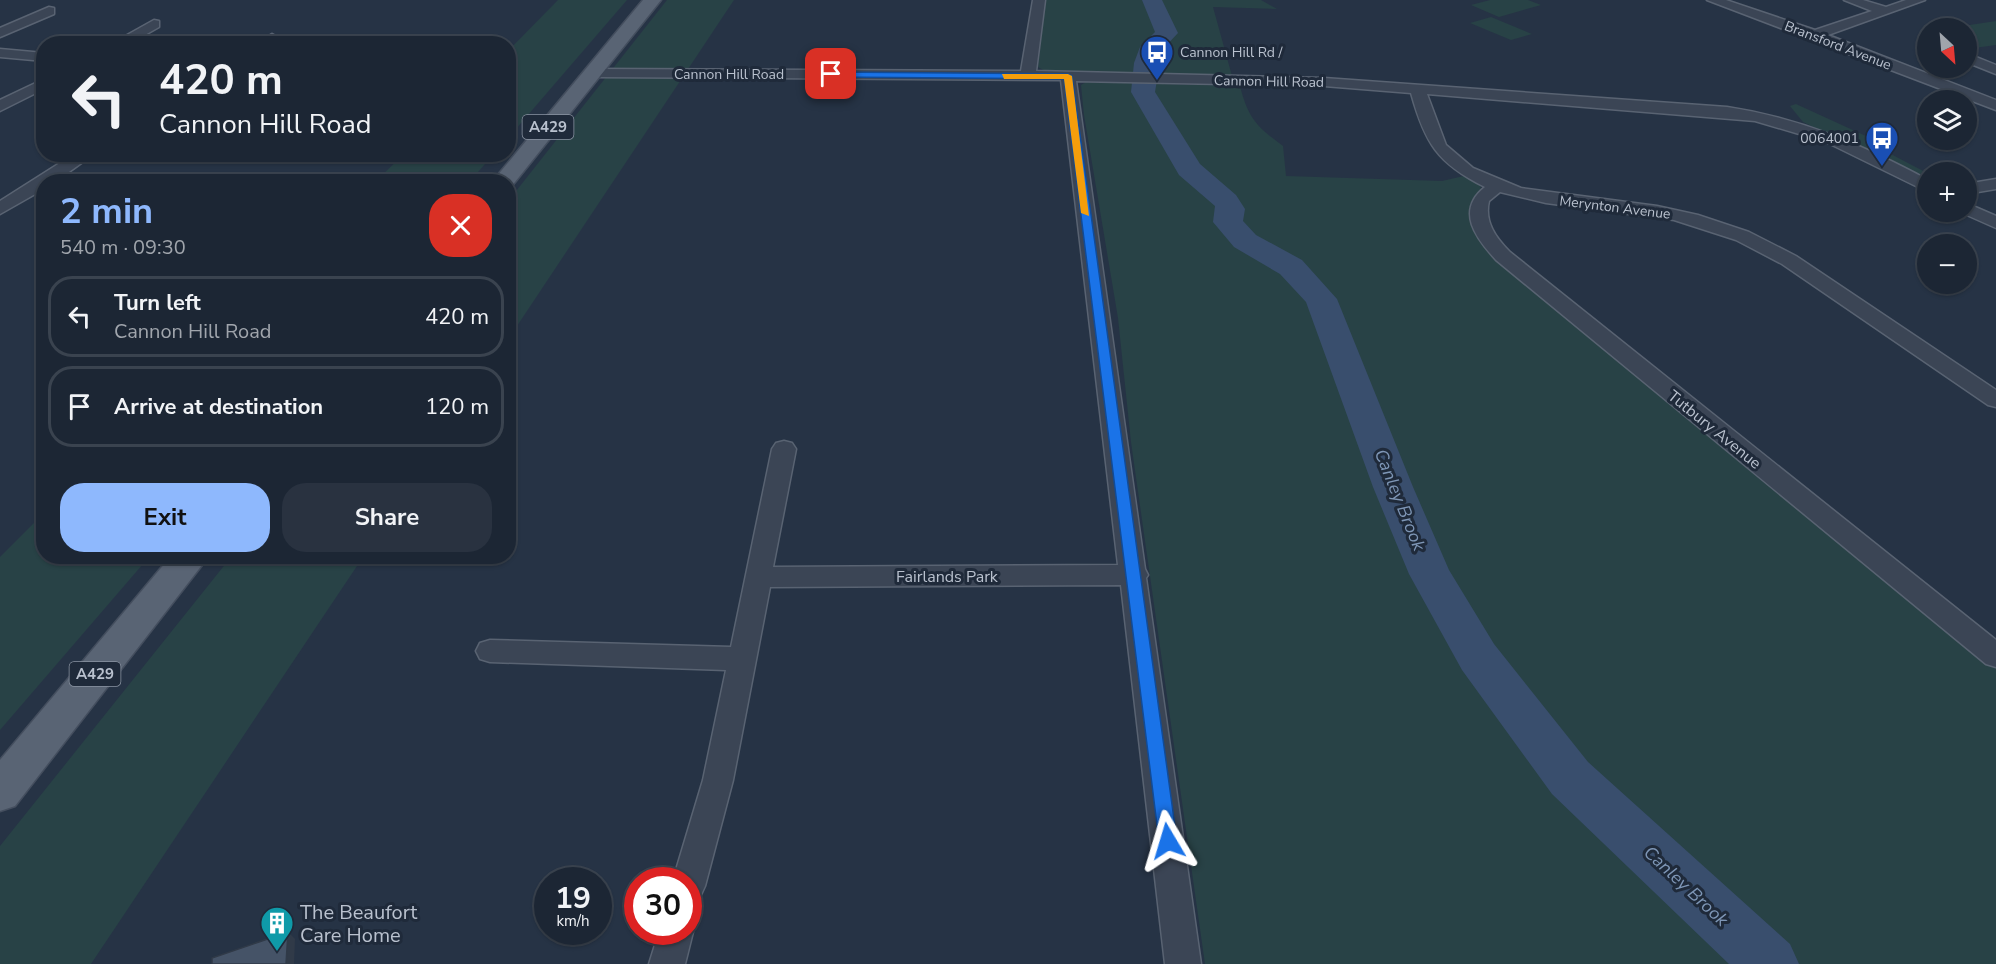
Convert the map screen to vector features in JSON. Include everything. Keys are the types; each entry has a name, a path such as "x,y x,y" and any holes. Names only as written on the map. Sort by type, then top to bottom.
{"main road":[{"name":"A429","path":"510,174 652,0"},
{"name":"A429","path":"0,792 185,564"}],"street":[{"path":"1028,76 1039,0"},
{"name":"Bransford Avenue","path":"1713,0 1815,35 1996,105"},
{"path":"1850,0 1885,11"},
{"path":"1815,35 1919,0"},
{"path":"0,33 48,11"},
{"path":"132,36 154,24"},
{"path":"0,52 36,56"},
{"path":"1977,60 1996,70"},
{"name":"Cannon Hill Road","path":"593,73 1068,76 1324,82 1417,87 1727,112 1778,119 1838,141 1917,181"},
{"path":"1068,76 1135,575 1183,964"},
{"path":"0,106 36,87"},
{"name":"Merynton Avenue","path":"1417,87 1434,139 1444,153 1471,172 1498,185 1550,199 1638,208 1680,216 1755,242 1789,260 1996,400"},
{"path":"55,174 73,162"},
{"path":"1977,187 1996,184"},
{"name":"Tutbury Avenue","path":"1498,185 1481,199 1479,220 1487,239 1503,256 1996,656"},
{"path":"0,209 36,186"},
{"path":"1977,214 1996,223"},
{"path":"693,867 718,780 784,449"},
{"name":"Fairlands Park","path":"759,578 1135,575"},
{"path":"490,652 742,659"},
{"path":"667,964 672,945"}],"green space":[{"path":"558,0 627,0 516,129 516,43"},
{"path":"667,0 734,0 516,327 516,191"},
{"path":"1045,0 1261,0 1277,9 1213,7 1232,76 1045,71 1038,67"},
{"path":"1490,0 1528,0 1541,5 1499,17 1471,5"},
{"path":"1491,17 1532,34 1511,40 1470,23"},
{"path":"1996,21 1996,45 1977,48 1977,24"},
{"path":"1086,82 1240,86 1246,106 1255,121 1283,146 1286,176 1442,181 1468,175 1480,183 1481,191 1473,200 1470,210 1471,220 1484,242 1507,268 1996,665 1996,964 1205,964 1131,442 1118,318 1084,115 1081,85"},
{"path":"1796,104 1879,142 1885,151 1917,168 1917,176 1803,122 1790,106"},
{"path":"396,162 487,162 476,174 383,174"},
{"path":"36,521 36,564 143,564 0,730 0,557"},
{"path":"225,564 358,564 91,964 0,964 0,846"}],"building":[{"path":"288,932 286,964 212,964 212,958"}],"waterway":[{"name":"Canley Brook","path":"1152,0 1167,33 1151,47 1146,63 1143,92 1189,169 1226,201 1231,209 1228,222 1245,241 1291,267 1321,299 1393,487 1430,574 1478,657 1570,778 1770,964"}],"slow traffic":[{"path":"1004,76 1068,76 1086,213"}],"place":[{"name":"Cannon Hill Rd /","path":"1157,81"},
{"name":"0064001","path":"1882,167"},
{"name":"The Beaufort Care Home","path":"277,952"}],"route":[{"path":"831,74 1068,76 1168,841"}]}
